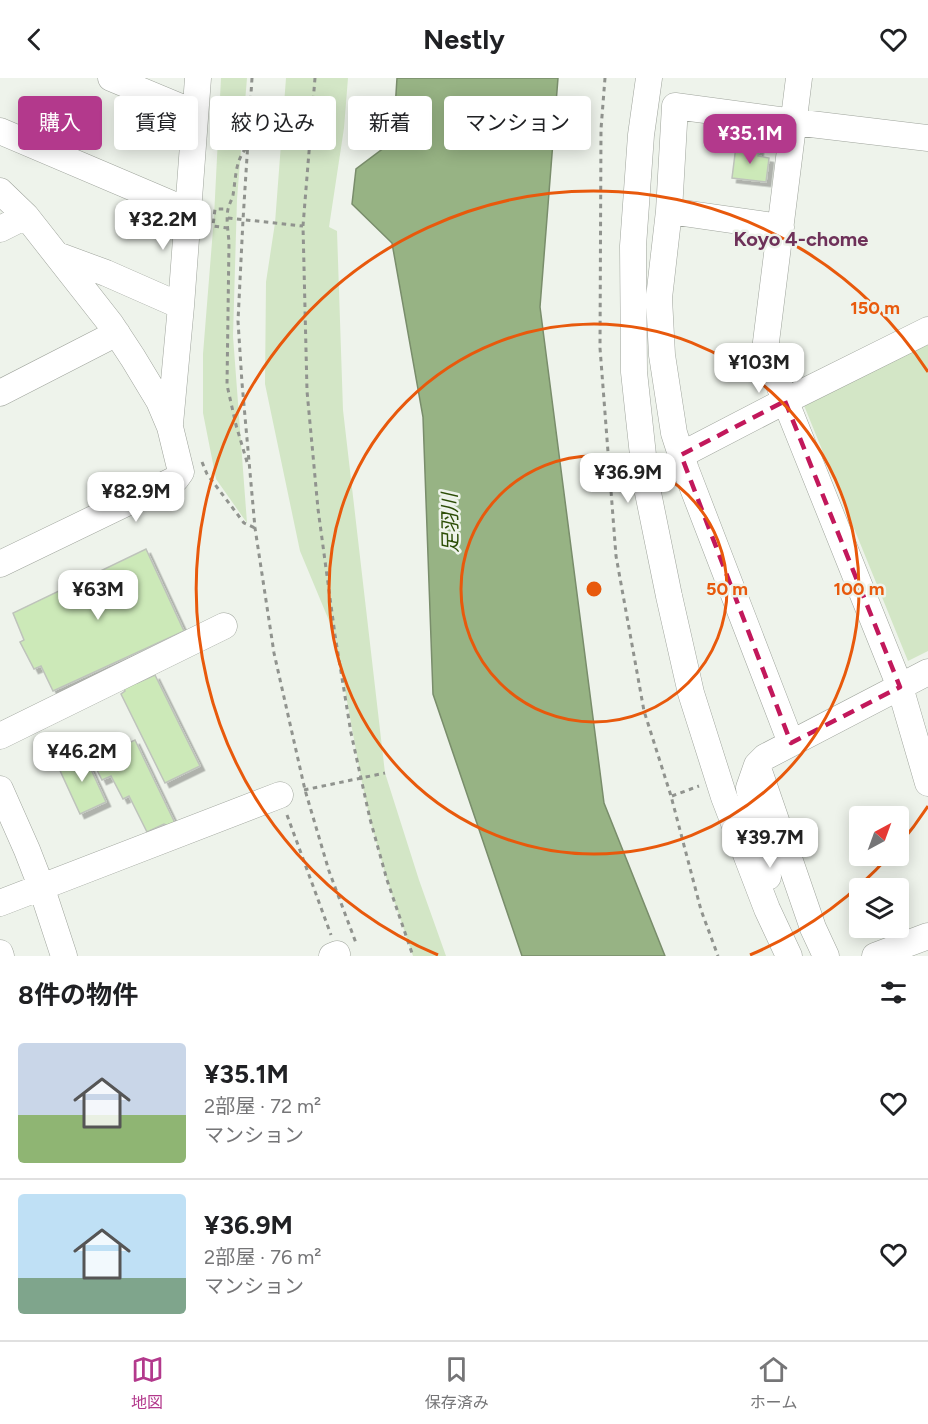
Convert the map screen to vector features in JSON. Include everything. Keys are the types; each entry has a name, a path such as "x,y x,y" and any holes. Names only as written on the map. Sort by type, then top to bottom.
{"street":[{"path":"111,78 154,96"},
{"path":"196,96 198,78"},
{"path":"649,78 641,135 633,246 634,372 646,483 691,693 724,797 767,909 789,956"},
{"path":"799,78 765,350 900,687 928,783"},
{"path":"791,743 677,444 662,354 659,298 669,211 675,106 928,138"},
{"path":"0,131 188,211"},
{"path":"170,427 192,150"},
{"path":"0,190 26,216 117,333 159,401 170,427 181,472 176,479 0,564"},
{"path":"669,211 781,226"},
{"path":"0,229 26,216"},
{"path":"57,255 106,273 181,306"},
{"path":"677,444 785,401 928,330"},
{"path":"0,393 117,333"},
{"path":"634,357 662,421 677,444"},
{"path":"0,736 224,626"},
{"path":"767,909 771,892 749,788 757,765 765,757 928,672"},
{"path":"757,765 813,928 826,956"},
{"path":"0,789 42,886 64,956"},
{"path":"0,903 292,792"},
{"path":"875,956 928,936"}],"path":[{"path":"251,96 252,78"},
{"path":"315,78 303,226 307,390 318,509 351,733 387,880 413,956"},
{"path":"244,150 238,163 228,209 227,385 250,470"},
{"path":"248,150 238,321 255,528 292,792 342,952"},
{"path":"228,209 215,209 213,226 228,228"},
{"path":"228,218 303,226"},
{"path":"200,456 207,474 244,523 255,528"},
{"path":"292,792 385,773"},
{"path":"671,796 688,789"},
{"path":"292,792 329,871 342,952"}],"highlighted area":[{"path":"785,401 900,687 791,743 681,455"}],"shaded area":[{"path":"221,78 247,78 246,96 220,96"},
{"path":"286,78 348,78 344,128 329,227 337,231 343,410 385,773 446,956 413,956 387,880 361,778 335,635 300,551 265,384 266,282 275,223 281,150 336,150 336,96 285,96"},
{"path":"217,150 241,150 237,199 233,336 247,523 216,479 203,413 203,354"},
{"path":"928,341 928,651 908,661 803,403"}],"water":[{"name":"足羽川","path":"397,78 558,78 557,96 444,96 444,150 552,150 540,307 604,803 665,956 522,956 433,694 423,417 392,243 352,204 356,169 381,150 432,150 432,96 396,96"}],"building":[{"path":"736,146 759,149 758,156 769,158 766,182 732,178"},
{"path":"146,549 184,631 53,691 41,666 34,669 20,642 24,640 13,613"},
{"path":"155,675 200,766 165,783 121,694 125,691 122,685 134,680 137,683"},
{"path":"135,740 175,823 168,826 164,824 147,832 129,796 123,799 111,776 102,780 92,760"},
{"path":"83,752 106,802 80,814 57,764"}],"district":[{"name":"Koyo 4-chome","path":"801,239"}]}
